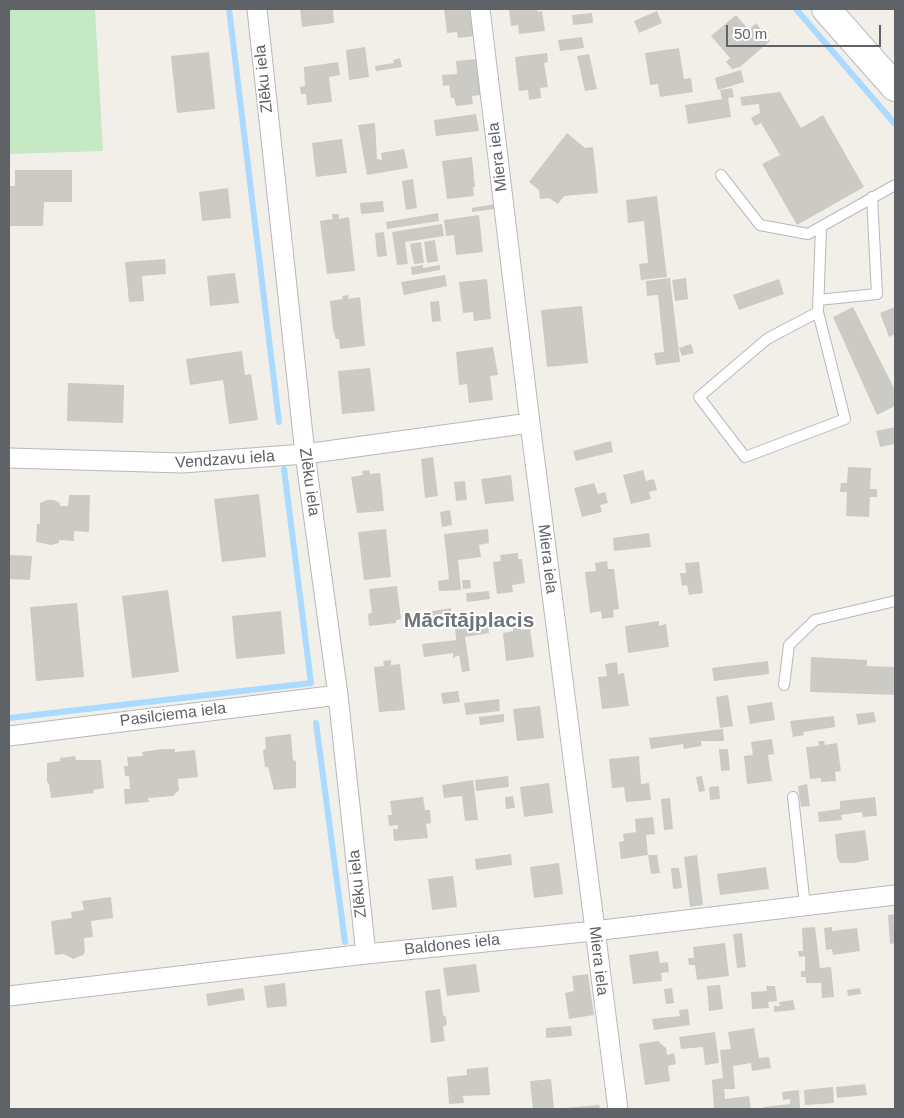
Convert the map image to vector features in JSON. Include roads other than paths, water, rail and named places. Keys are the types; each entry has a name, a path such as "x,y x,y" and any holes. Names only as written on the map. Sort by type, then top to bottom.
{"street":[{"name":"Zlēku iela","path":"257,9 305,454 338,695 366,954"},
{"name":"Miera iela","path":"480,9 530,423 618,1109"},
{"path":"826,9 895,87"},
{"name":"Vendzavu iela","path":"9,458 182,463 305,454 530,423"},
{"name":"Pasilciema iela","path":"9,736 338,695"},
{"name":"Baldones iela","path":"9,996 366,954 594,931 895,895"}],"lane":[{"path":"721,175 760,225 808,234 895,185"},
{"path":"818,300 877,294 872,198"},
{"path":"818,312 767,338 699,397 746,457 845,419 818,312 821,227"},
{"path":"784,685 789,645 815,620 895,601"},
{"path":"793,797 805,906"}],"waterway":[{"path":"229,9 279,422"},
{"path":"796,9 895,124"},
{"path":"9,718 311,683 284,469"},
{"path":"316,723 345,942"}],"district":[{"name":"Mācītājplacis","path":"469,621"}]}
